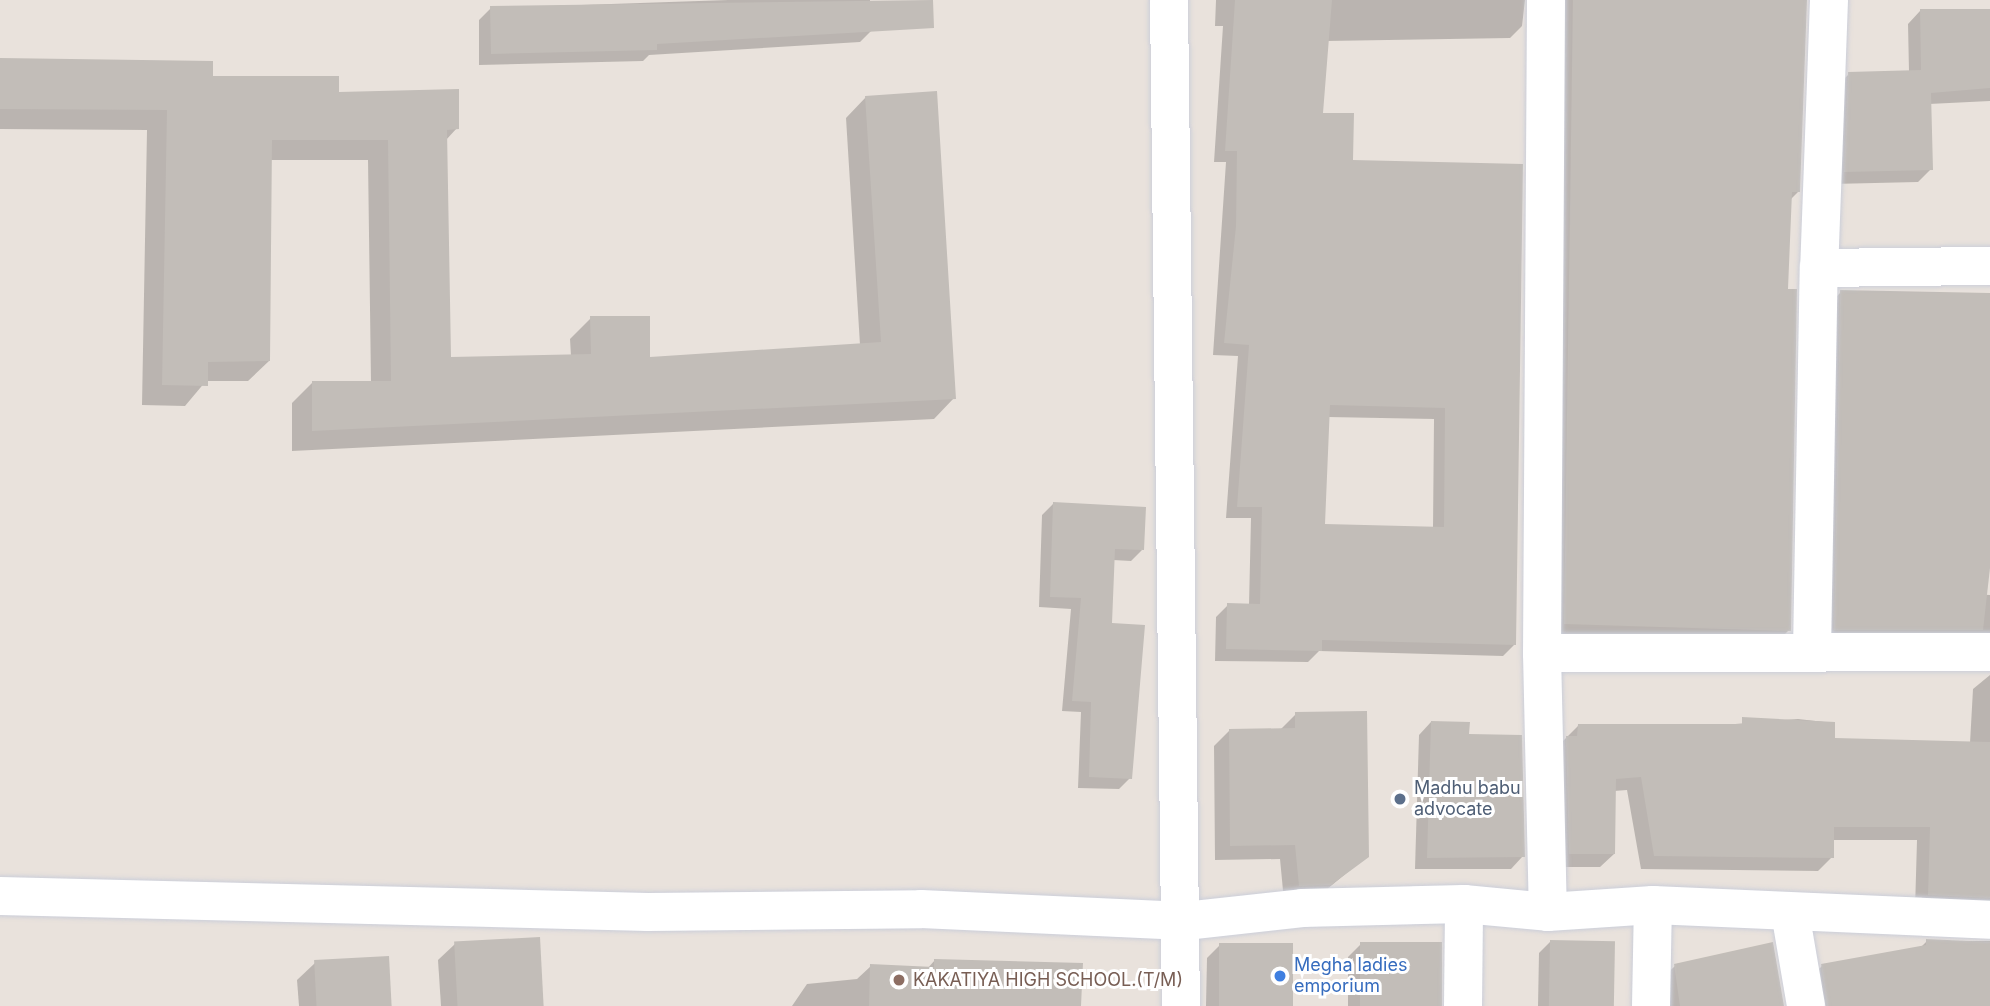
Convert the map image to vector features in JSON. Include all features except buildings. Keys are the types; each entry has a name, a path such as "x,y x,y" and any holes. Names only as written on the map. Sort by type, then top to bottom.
{"street":[{"path":"1169,0 1185,921 1181,1006"},
{"path":"1546,0 1542,653 1548,912"},
{"path":"1812,652 1819,268 1829,0"},
{"path":"1819,268 1990,266"},
{"path":"1542,653 1990,652"},
{"path":"0,896 648,912 921,909 1185,921 1301,908 1464,904 1548,912 1653,905 1990,920"},
{"path":"1463,1006 1464,904"},
{"path":"1651,1006 1653,905"},
{"path":"1790,912 1806,1006"}],"place":[{"name":"Madhu babu advocate","path":"1400,799"},
{"name":"Megha ladies emporium","path":"1280,976"},
{"name":"KAKATIYA HIGH SCHOOL.(T/M)","path":"899,980"}]}
